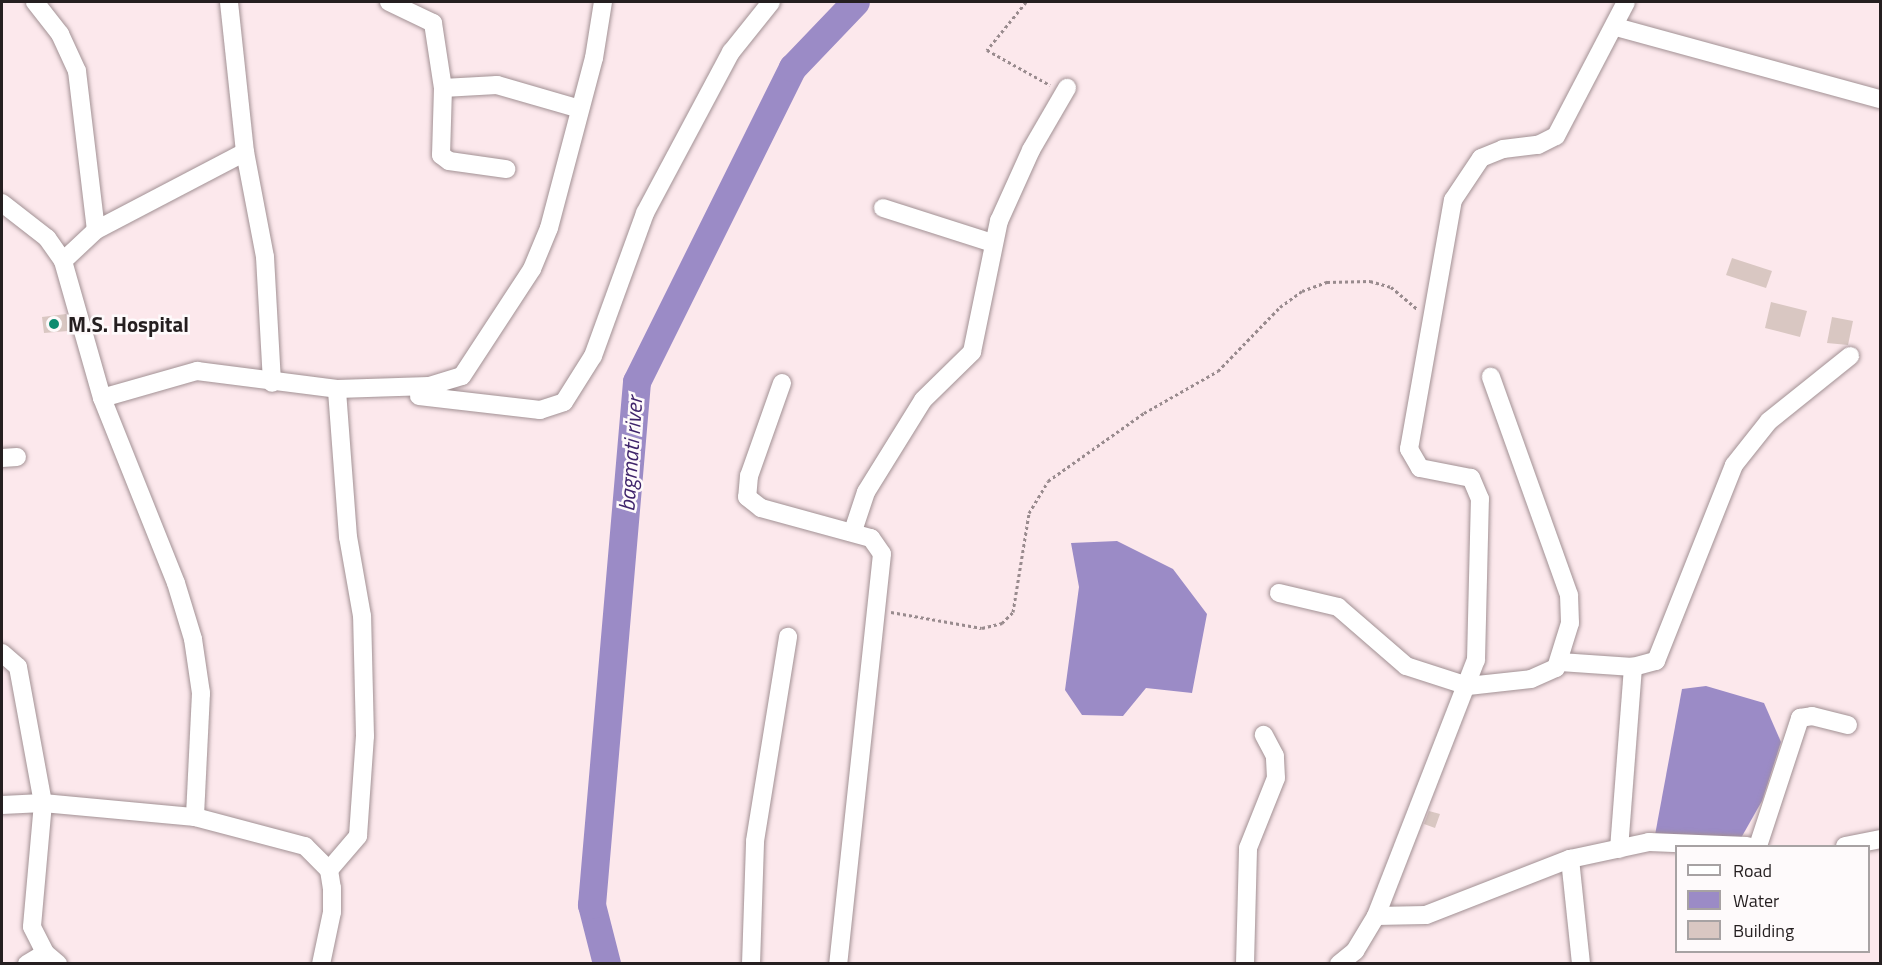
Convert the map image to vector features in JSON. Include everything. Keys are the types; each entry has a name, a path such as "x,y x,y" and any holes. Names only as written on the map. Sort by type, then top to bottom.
{"street":[{"path":"35,2 60,34 77,71 96,230"},
{"path":"230,2 246,152 265,257 272,383"},
{"path":"389,2 433,22 443,88 440,144 444,158 506,169"},
{"path":"338,395 451,382 470,368 532,269 549,228 602,24 603,2"},
{"path":"102,398 198,371 226,372 338,395 445,397 540,410 564,402 593,356 645,213 731,52 771,2"},
{"path":"1339,963 1355,951 1376,916 1468,686 1476,660 1480,499 1471,478 1420,468 1409,449 1429,319 1453,200 1467,173 1491,152 1538,145 1556,136 1616,27 1626,2"},
{"path":"1616,27 1881,99"},
{"path":"443,88 497,85 580,109"},
{"path":"853,531 871,484 923,400 972,352 993,243 1031,150 1066,87"},
{"path":"63,261 96,230 246,152"},
{"path":"2,203 46,238 63,261 102,398 155,523 193,639 201,716 195,817"},
{"path":"883,208 993,243"},
{"path":"1560,662 1633,667 1656,661 1734,465 1769,421 1850,356"},
{"path":"1279,593 1338,607 1406,666 1468,686 1531,679 1545,675 1560,662 1570,623 1569,595 1491,376"},
{"path":"782,383 749,476 747,497 761,508 853,531 876,541 881,550 873,609 838,963"},
{"path":"328,870 358,836 365,736 363,628 348,537 338,395"},
{"path":"751,963 755,841 788,637"},
{"path":"2,653 18,666 43,803 32,917 52,958 27,963"},
{"path":"1619,849 1633,667"},
{"path":"1758,845 1800,718 1812,716 1848,725"},
{"path":"1245,963 1248,848 1276,777 1275,756 1264,735"},
{"path":"2,805 43,803 195,817 305,846 328,870 333,912 321,963"},
{"path":"1850,845 1881,839"},
{"path":"1376,916 1426,915 1570,859 1619,849 1677,840 1735,845"},
{"path":"1570,859 1581,963"}],"path":[{"path":"1026,2 987,50 1044,84 1066,87"},
{"path":"873,609 982,628 1002,623 1013,612 1029,513 1048,481 1144,413 1218,371 1280,307 1302,291 1327,282 1370,281 1391,287 1429,319"}],"water":[{"path":"1117,541 1173,569 1207,614 1192,693 1146,688 1123,716 1082,715 1065,690 1079,587 1071,543"},
{"path":"1706,686 1764,703 1781,742 1762,801 1741,838 1655,835 1682,689"}],"building":[{"path":"1732,258 1772,271 1766,288 1726,275"},
{"path":"1771,302 1807,311 1800,337 1765,328"},
{"path":"66,314 68,331 44,333 42,317"},
{"path":"1832,317 1853,321 1848,345 1827,343"},
{"path":"1429,811 1440,814 1435,828 1424,824"}],"waterway":[{"name":"bagmati river","path":"607,964 592,905 637,382 793,68 856,2"}],"place":[{"name":"M.S. Hospital","path":"54,324"}]}
